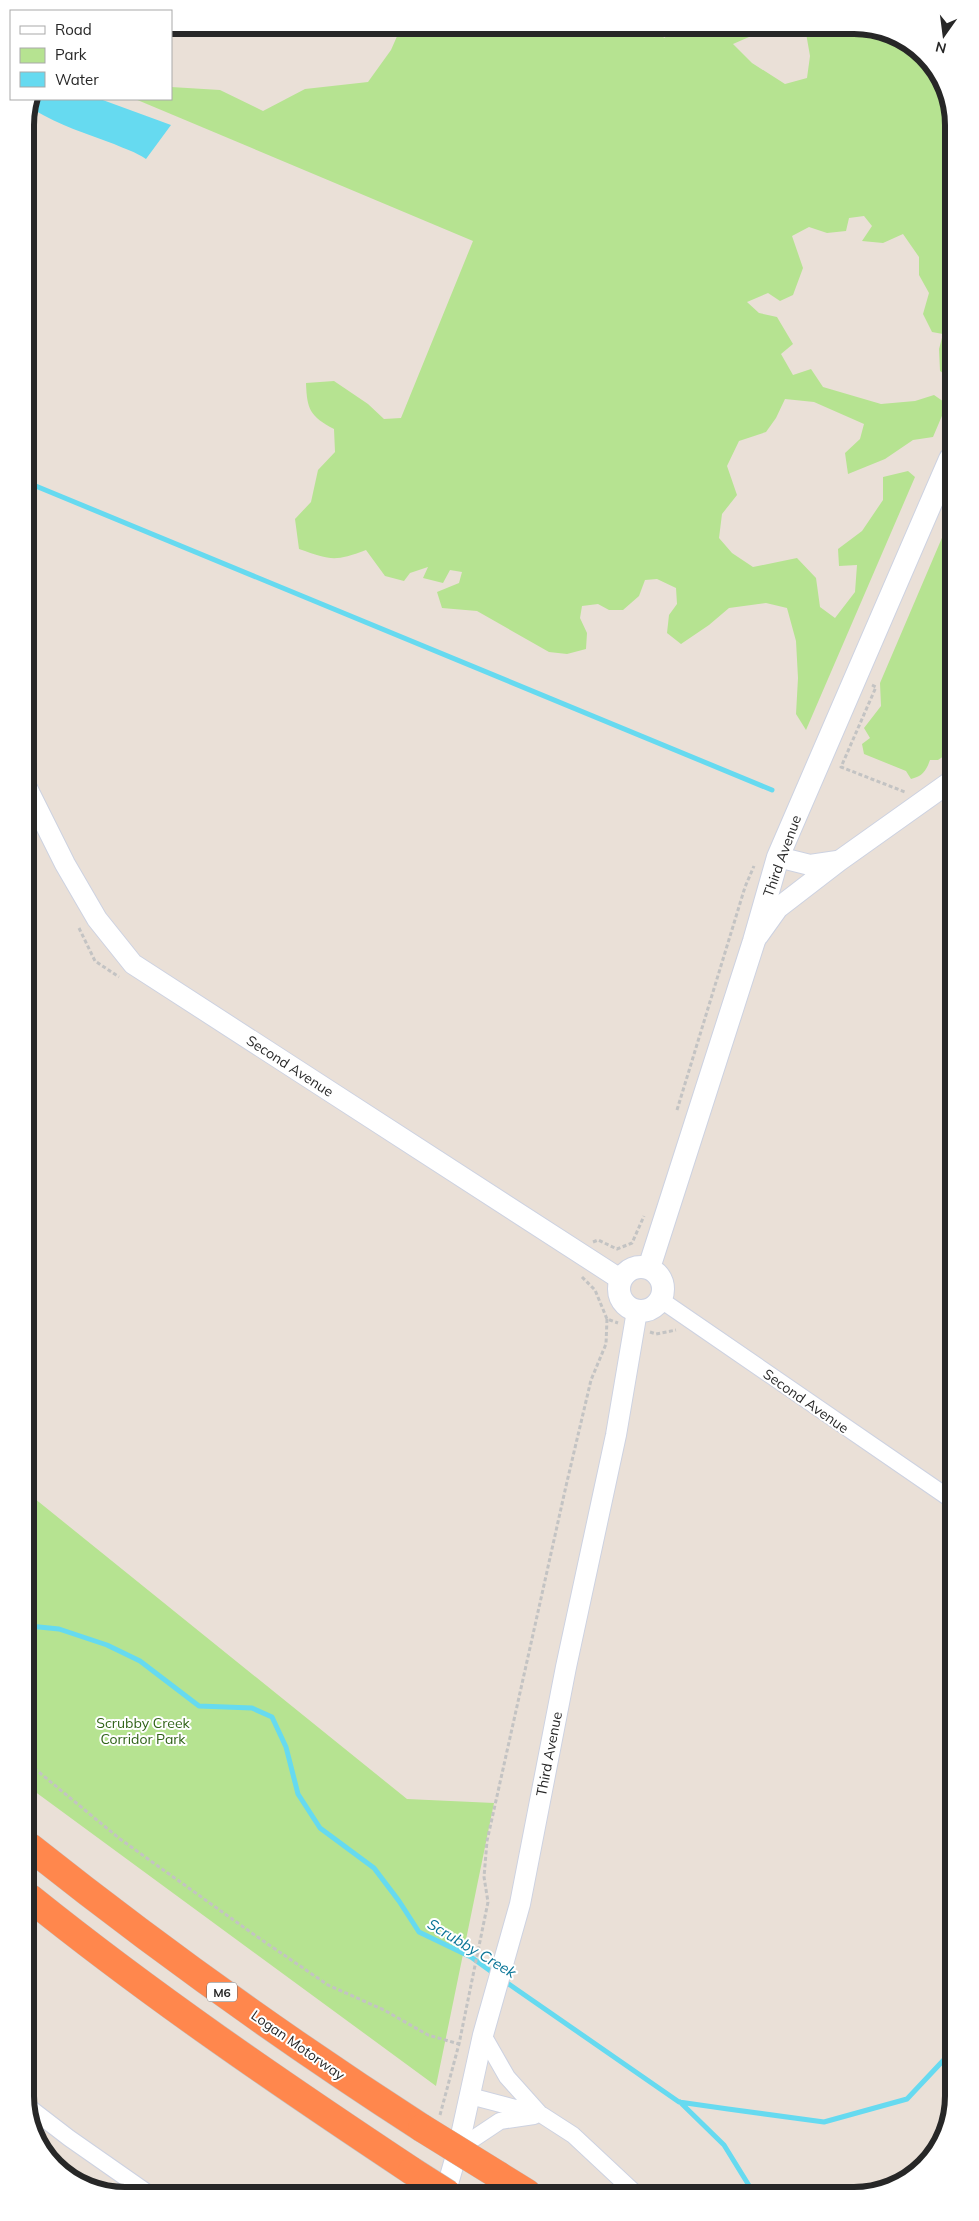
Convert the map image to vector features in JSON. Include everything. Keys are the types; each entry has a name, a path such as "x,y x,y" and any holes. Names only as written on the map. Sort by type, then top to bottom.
{"highway":[{"name":"Logan Motorway","path":"34,1850 123,1920 209,1983 357,2086 430,2124 498,2175 517,2187"},
{"path":"34,1901 77,1936 183,2014 303,2099 436,2187"}],"main road":[{"name":"Third Avenue","path":"649,1268 754,941 778,856 945,471"},
{"path":"637,1266 649,1268 656,1272 663,1282 661,1300 636,1319 619,1294 620,1279 628,1270 637,1266"}],"street":[{"path":"754,941 778,908 839,861 945,786"},
{"name":"Second Avenue","path":"34,802 65,864 97,919 133,964 620,1279"},
{"path":"778,856 810,865 839,861"},
{"name":"Second Avenue","path":"661,1300 945,1495"},
{"name":"Third Avenue","path":"449,2187 482,2035 520,1904 566,1666 616,1435 636,1319"},
{"path":"482,2035 507,2077 542,2115 573,2134 629,2187"},
{"path":"470,2096 542,2115"},
{"path":"36,2112 139,2187"},
{"path":"458,2149 500,2121 542,2115"}],"path":[{"path":"430,2124 459,2044 488,1902 484,1877 487,1841 568,1476 591,1380 606,1344 607,1319 595,1290 580,1276"},
{"path":"607,1319 636,1319 656,1334 666,1330 684,1330"},
{"path":"34,1767 120,1839 328,1985 384,2010 428,2035 459,2044"}],"green space":[{"path":"398,34 662,34 664,38 670,34 748,34 749,37 733,44 752,63 785,84 807,78 810,56 806,34 860,34 883,39 900,46 914,56 930,74 942,101 945,125 945,374 940,371 939,349 943,334 932,332 923,314 929,293 919,275 919,257 903,234 883,243 862,241 872,226 864,216 849,218 846,231 827,233 809,227 792,236 803,268 793,295 780,301 768,293 747,302 759,313 777,317 793,344 781,354 793,375 811,369 823,387 881,404 915,401 934,395 945,403 945,409 933,437 913,440 885,459 848,474 845,453 860,439 864,424 814,402 785,399 776,418 766,432 739,441 727,466 737,495 722,514 719,538 732,553 753,567 797,558 816,578 820,607 835,618 855,592 857,565 839,566 838,549 862,531 883,500 883,477 908,471 915,477 806,730 796,714 798,678 796,641 787,608 766,603 729,608 709,625 681,644 667,633 669,615 677,604 676,588 657,579 645,580 639,596 623,610 609,610 598,604 582,606 580,618 587,633 586,649 567,654 549,652 477,611 442,608 437,592 459,583 462,572 450,570 443,583 423,578 428,567 410,573 404,581 385,576 366,550 339,558 332,558 299,549 295,519 311,502 318,470 335,452 334,429 320,420 311,411 307,400 306,383 334,381 368,404 384,419 401,418 473,241 137,100 172,100 172,87 220,90 263,111 305,89 368,82 391,50"},
{"path":"945,531 945,755 938,760 930,760 924,772 911,779 906,771 864,754 862,744 870,738 864,728 881,706 880,683"},
{"name":"Scrubby Creek Corridor Park","path":"34,1498 407,1799 494,1803 436,2086 34,1791"}],"water":[{"path":"37,100 103,100 171,125 146,159 35,111"}],"waterway":[{"path":"34,485 772,790"},
{"name":"Scrubby Creek","path":"34,1626 59,1629 107,1645 140,1661 199,1706 252,1708 272,1717 286,1747 298,1794 320,1828 374,1868 419,1932 471,1957 496,1975"},
{"name":"Scrubby Creek","path":"503,1980 679,2102 824,2122 907,2099 945,2059"},
{"path":"680,2102 724,2145 750,2187"}]}
